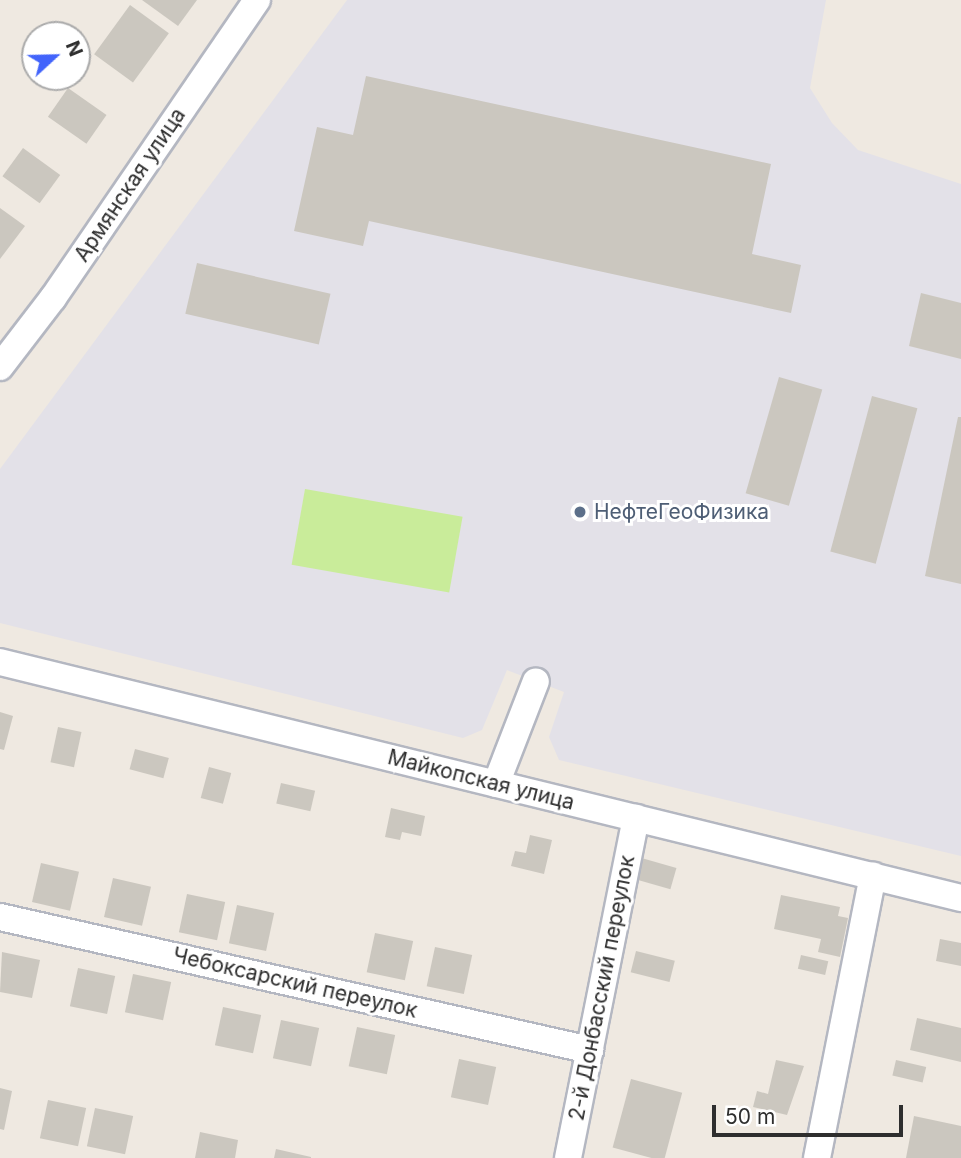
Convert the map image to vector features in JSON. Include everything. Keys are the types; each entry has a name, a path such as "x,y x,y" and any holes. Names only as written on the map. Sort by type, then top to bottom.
{"street":[{"name":"Армянская улица","path":"0,367 53,298 250,3"},
{"name":"Майкопская улица","path":"0,663 961,898"},
{"path":"496,784 536,681"},
{"name":"2-й Донбасский переулок","path":"568,1158 636,818"},
{"path":"817,1158 873,876"},
{"name":"Чебоксарский переулок","path":"0,916 590,1050"}],"shaded area":[{"path":"347,0 826,0 810,88 832,123 858,150 961,184 961,856 559,760 549,737 564,692 507,670 482,730 463,738 0,623 0,469"}],"green space":[{"path":"305,489 463,517 449,593 292,565"}],"building":[{"path":"142,0 197,0 178,26"},
{"path":"130,5 169,33 133,83 94,54"},
{"path":"366,76 771,164 752,254 801,265 791,313 369,221 363,246 294,231 317,127 353,135"},
{"path":"66,91 72,91 107,115 86,144 48,117"},
{"path":"23,148 60,175 40,203 2,176"},
{"path":"0,208 25,226 0,259"},
{"path":"197,263 330,294 319,344 185,314"},
{"path":"921,293 961,303 961,359 909,346"},
{"path":"779,377 822,389 789,506 746,493"},
{"path":"872,396 917,408 876,564 830,552"},
{"path":"958,417 961,417 961,584 925,576"},
{"path":"0,712 13,716 4,750 0,749"},
{"path":"58,727 81,732 74,767 51,762"},
{"path":"135,749 169,758 163,778 130,769"},
{"path":"209,767 231,773 223,804 201,798"},
{"path":"281,783 315,791 310,811 276,803"},
{"path":"391,808 425,816 421,836 402,832 400,840 385,837"},
{"path":"530,835 552,840 544,874 511,866 515,851 526,853"},
{"path":"638,857 676,868 670,889 632,878"},
{"path":"41,863 79,872 70,911 32,902"},
{"path":"113,878 151,887 142,926 104,917"},
{"path":"187,894 225,902 217,940 179,932"},
{"path":"781,895 840,907 838,916 848,918 840,957 818,952 821,939 774,929"},
{"path":"237,905 274,913 266,951 229,943"},
{"path":"375,933 413,941 405,980 367,972"},
{"path":"940,939 961,943 961,966 936,961"},
{"path":"435,947 472,955 464,994 427,986"},
{"path":"636,951 675,961 669,982 631,972"},
{"path":"2,952 40,960 32,998 0,992"},
{"path":"801,955 828,961 825,975 798,969"},
{"path":"78,968 115,976 107,1014 70,1006"},
{"path":"133,974 171,982 163,1020 125,1012"},
{"path":"223,1007 261,1015 253,1053 215,1045"},
{"path":"917,1018 961,1028 961,1062 910,1050"},
{"path":"281,1020 319,1028 311,1066 273,1058"},
{"path":"357,1027 395,1035 387,1074 349,1066"},
{"path":"459,1059 496,1067 488,1105 451,1097"},
{"path":"776,1060 804,1066 787,1115 753,1107 757,1091 768,1094"},
{"path":"896,1060 926,1067 923,1083 892,1076"},
{"path":"631,1079 682,1093 665,1158 652,1158 613,1148"},
{"path":"0,1088 12,1091 4,1130 0,1129"},
{"path":"48,1100 86,1108 78,1146 40,1138"},
{"path":"95,1108 133,1116 125,1154 87,1146"},
{"path":"914,1116 961,1126 961,1158 906,1158"},
{"path":"200,1132 238,1140 235,1158 195,1158"},
{"path":"276,1149 311,1157 311,1158 274,1158"}],"place":[{"name":"НефтеГеоФизика","path":"580,512"}]}
